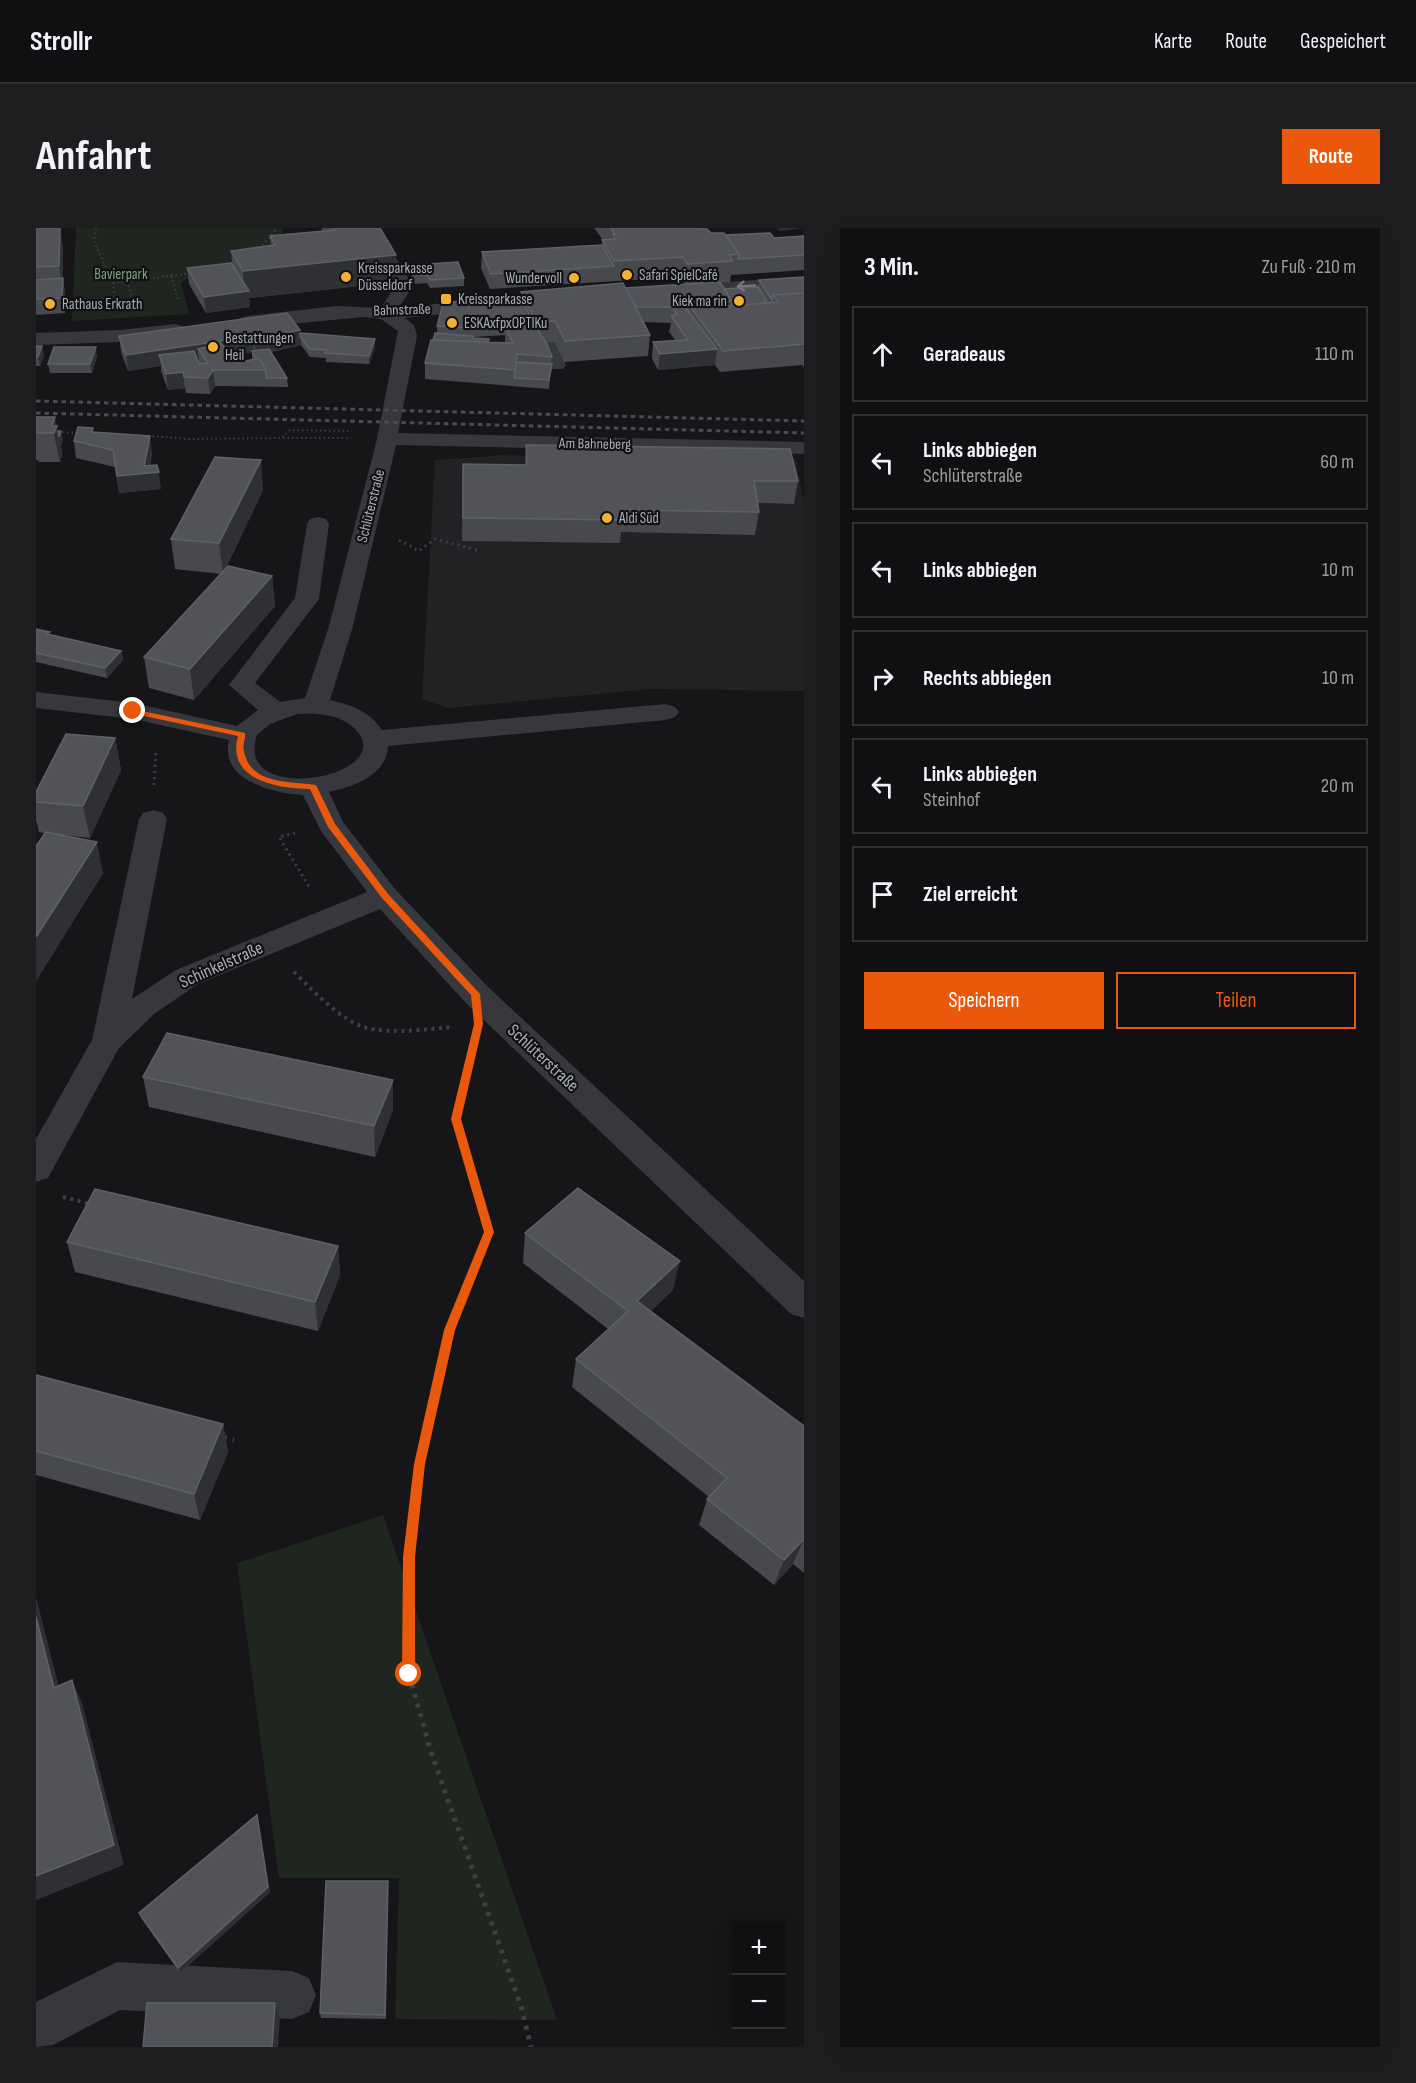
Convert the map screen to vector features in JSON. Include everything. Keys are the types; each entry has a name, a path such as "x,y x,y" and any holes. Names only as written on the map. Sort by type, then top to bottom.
{"street":[{"path":"378,234 374,237 404,286 386,314"},
{"path":"661,291 804,282"},
{"name":"Bahnstraße","path":"226,324 337,312 365,311 386,314 507,303"},
{"name":"Schlüterstraße","path":"315,706 338,636 366,525 387,439 408,336 407,329 386,314"},
{"path":"36,339 120,336 191,328"},
{"path":"545,343 556,365"},
{"name":"Am Bahneberg","path":"387,439 804,448"},
{"path":"276,711 241,686 307,599 318,524"},
{"path":"36,700 133,711 243,735"},
{"path":"295,706 315,706 336,709 355,716 368,727 374,739 374,755 362,770 347,778 313,787 290,787 269,782 253,773 242,761 239,748 243,735 256,721 276,711 295,706"},
{"path":"374,739 666,711"},
{"name":"Schlüterstraße","path":"313,787 331,825 385,896 477,1009 804,1303"},
{"path":"108,1040 153,819"},
{"name":"Schinkelstraße","path":"36,1169 108,1040 143,1006 187,977 385,896"},
{"path":"36,2028 117,1986 292,1995"}],"path":[{"path":"96,228 94,242 113,283 200,272"},
{"path":"254,255 277,228"},
{"path":"282,438 290,430 361,431 367,439 387,439"},
{"path":"57,432 88,433"},
{"path":"143,436 189,439 344,438"},
{"path":"366,525 419,551 435,538 477,550"},
{"path":"153,819 156,747 200,725"},
{"path":"270,944 308,988 362,1027 427,1029 477,1009"},
{"path":"477,1009 456,1119 489,1232 450,1330 419,1464 409,1557 409,1674 431,1752 521,2006 531,2047"},
{"path":"59,1196 93,1204"},
{"path":"222,1437 234,1440"}],"shaded area":[{"path":"642,450 795,457 804,502 804,691 651,689 448,708 422,699 435,460 502,455 643,458"}],"green space":[{"name":"Bavierpark","path":"76,228 284,228 273,251 189,278 181,283 189,314 72,321"},
{"path":"383,1515 557,2020 395,2019 399,1878 279,1878 237,1563"}],"building":[{"path":"36,228 60,228 59,266 36,267"},
{"path":"334,228 380,228 396,255 243,271 231,251 275,245 270,236 335,230"},
{"path":"611,228 707,229 711,233 724,233 739,254 729,255 733,261 687,264 683,257 614,261 602,240 615,239"},
{"path":"770,233 774,238 804,236 804,255 738,259 739,254 726,235"},
{"path":"602,245 614,266 491,274 482,252"},
{"path":"458,262 464,278 430,280 427,275 415,275 411,265"},
{"path":"231,263 249,291 204,297 187,268"},
{"path":"804,277 804,293 773,295 772,300 759,280"},
{"path":"63,278 62,298 36,299 36,280"},
{"path":"720,282 732,301 713,302 712,299 684,298 683,304 717,349 660,354 653,342 688,340 671,316 677,314 672,307 636,307 626,288"},
{"path":"623,283 650,335 565,341 555,321 536,322 521,292"},
{"path":"758,287 768,303 731,306 732,301 724,289"},
{"path":"804,293 804,344 723,351 684,298 712,299 716,307 778,302 773,295"},
{"path":"521,297 531,318 474,321 474,328 437,326 443,304"},
{"path":"287,313 300,330 254,340 252,336 219,341 237,363 259,358 266,370 213,370 208,378 184,377 183,372 166,374 159,355 194,351 199,364 208,363 198,349 210,346 207,343 126,355 119,336"},
{"path":"534,325 547,344 552,357 517,354 515,370 425,363 431,340 513,343 505,327"},
{"path":"300,333 375,339 369,356 325,353 327,350 309,349"},
{"path":"435,333 489,339 488,342 433,340"},
{"path":"36,346 42,346 38,357 36,357"},
{"path":"54,347 96,347 90,364 48,364"},
{"path":"269,349 287,378 266,378 266,370 252,351"},
{"path":"516,362 552,364 549,380 514,378"},
{"path":"36,417 55,417 52,426 57,426 54,433 36,433"},
{"path":"78,427 93,428 92,432 150,436 144,466 157,465 159,472 117,476 113,450 74,441"},
{"name":"Aldi Süd","path":"526,445 790,449 798,481 754,481 759,512 622,510 623,520 463,518 463,464 527,465"},
{"path":"215,457 261,460 219,543 171,539"},
{"path":"228,566 272,576 190,669 144,657"},
{"path":"36,629 50,632 47,634 121,651 105,668 36,653"},
{"path":"66,734 115,738 83,806 36,802 36,792"},
{"path":"46,832 97,842 36,937 36,846"},
{"path":"167,1033 393,1080 374,1126 143,1077"},
{"path":"578,1188 680,1261 637,1301 804,1426 804,1539 784,1560 707,1499 727,1478 576,1359 628,1311 525,1233"},
{"path":"95,1189 338,1246 315,1302 67,1242"},
{"path":"36,1375 223,1424 194,1494 36,1451"},
{"path":"36,1617 54,1688 72,1680 114,1845 36,1876"},
{"path":"257,1815 268,1887 178,1968 139,1913"},
{"path":"326,1881 388,1881 385,2015 320,2013"},
{"path":"147,2003 275,2003 272,2047 143,2047"}],"railway":[{"path":"36,401 804,421"},
{"path":"36,413 804,433"}],"place":[{"name":"Safari SpielCafé","path":"627,275"},
{"name":"Kreissparkasse Düsseldorf","path":"346,277"},
{"name":"Wundervoll","path":"574,278"},
{"name":"Kreissparkasse","path":"446,299"},
{"name":"Kiek ma rin","path":"739,301"},
{"name":"Rathaus Erkrath","path":"50,304"},
{"name":"ESKAxfpxOPTIKu","path":"452,323"},
{"name":"Bestattungen Heil","path":"213,347"},
{"name":"Aldi Süd","path":"607,518"}],"route":[{"path":"133,711 243,735 239,748 242,761 253,773 269,782 290,787 313,787 331,825 385,896 476,994 478,1024 456,1119 482,1201 489,1232 450,1330 419,1464 409,1557 409,1674"}]}
